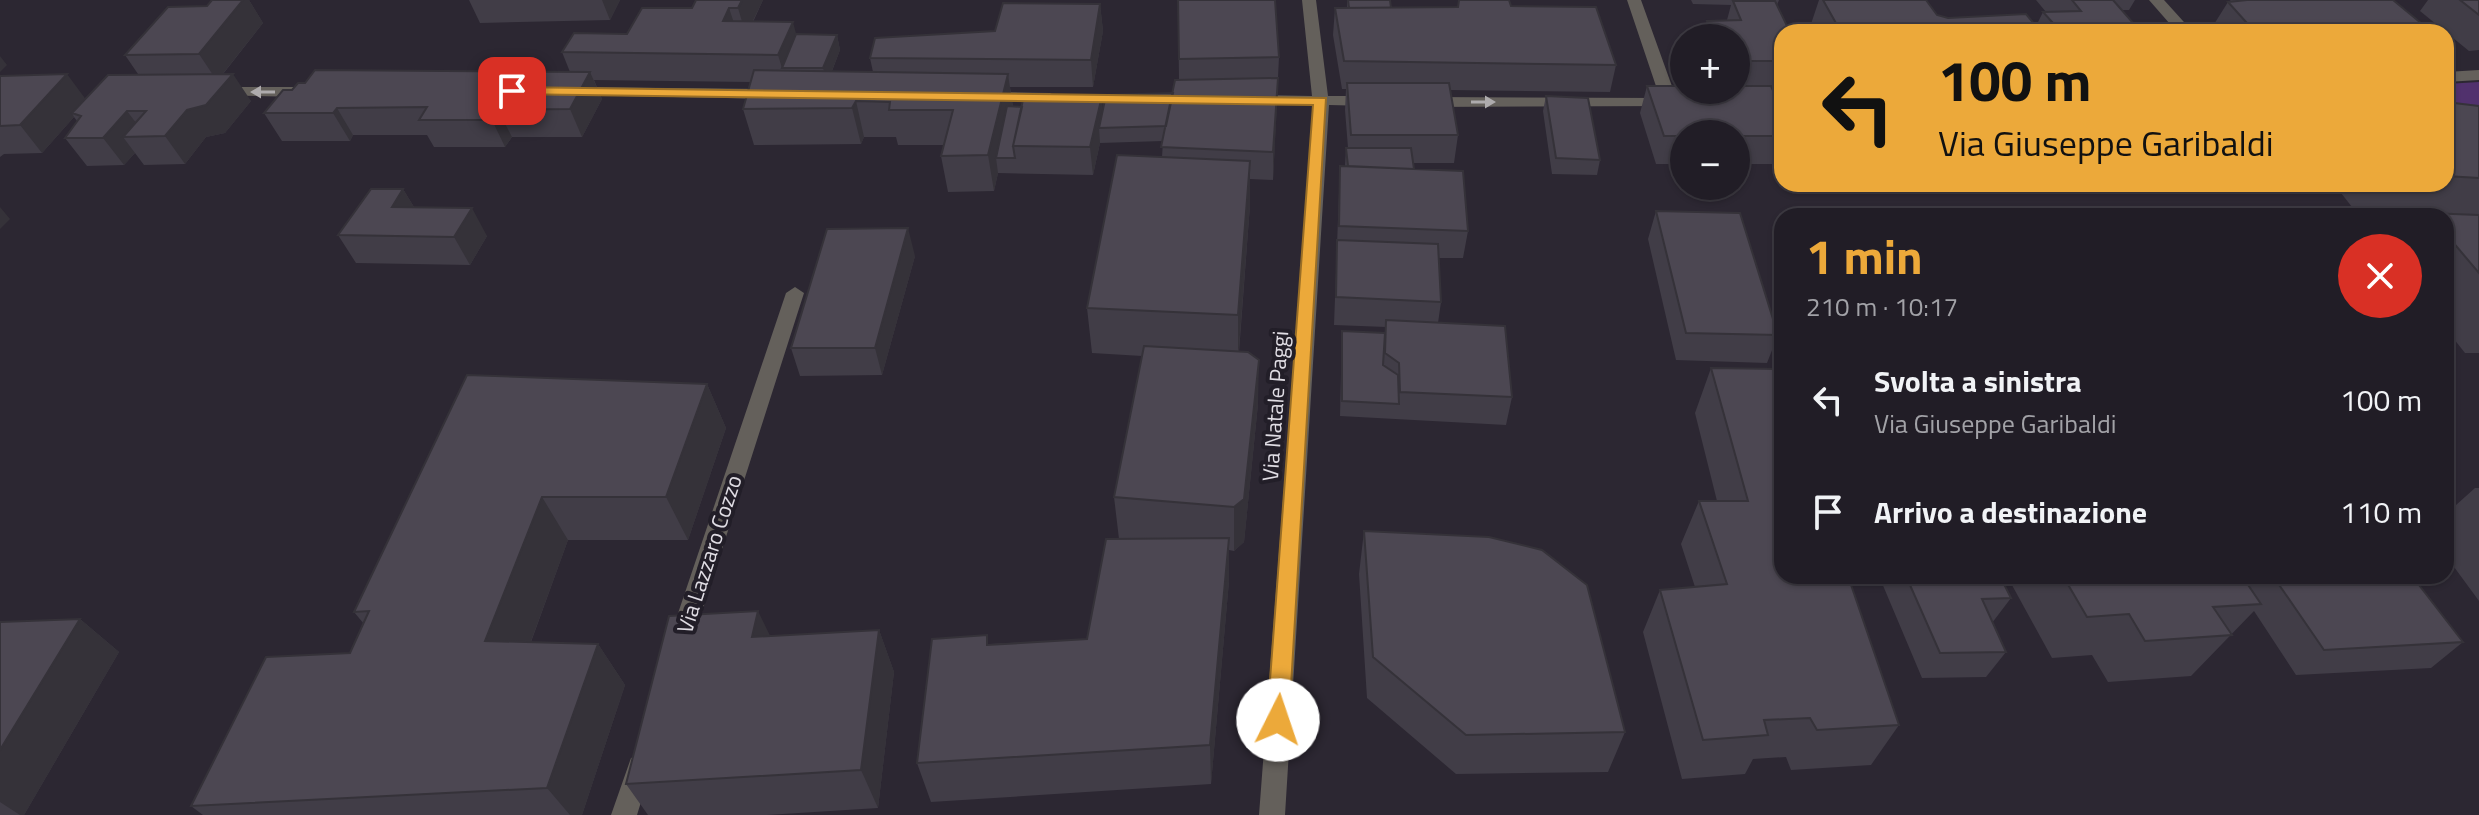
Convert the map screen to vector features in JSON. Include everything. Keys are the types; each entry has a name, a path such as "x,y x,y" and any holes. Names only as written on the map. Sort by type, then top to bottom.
{"street":[{"name":"Via Natale Paggi","path":"1272,815 1321,101 1309,0"},
{"path":"1416,102 1677,103 1634,0"},
{"path":"2156,0 2178,24"},
{"path":"2454,77 2479,75"},
{"path":"198,92 324,92"},
{"path":"560,92 798,95"},
{"path":"972,97 1067,98"},
{"path":"1226,100 1384,102"},
{"name":"Via Lazzaro Cozzo","path":"673,666 795,293"},
{"path":"624,815 649,740"}],"shaded area":[{"path":"2479,82 2479,140 2454,138 2454,84"}],"building":[{"path":"212,0 243,0 199,54 125,55 168,7 207,6"},
{"path":"696,0 742,0 738,8 729,8 723,21 793,22 778,55 562,52 574,33 627,34 642,8 692,8"},
{"path":"1178,0 1275,0 1279,57 1179,59"},
{"path":"1348,0 1390,0 1391,8 1349,8"},
{"path":"1459,0 1509,0 1511,6 1596,7 1616,65 1344,61 1335,8 1458,7"},
{"path":"1823,0 1926,0 1937,15 1948,18 2026,14 2034,24 1836,24"},
{"path":"2072,0 2113,0 2134,24 2054,24 2043,12 2081,11"},
{"path":"2393,0 2422,24 2248,24 2228,2"},
{"path":"2460,0 2479,0 2479,15"},
{"path":"1733,1 1775,1 1786,24 1774,24 1774,61 1750,61 1750,24 1708,24 1707,21 1741,20"},
{"path":"1003,3 1100,4 1091,60 870,58 875,38 995,31"},
{"path":"796,34 837,35 823,68 782,68"},
{"path":"315,70 590,72 570,109 498,110 492,120 419,120 427,107 337,108 333,113 264,113 283,90 292,90 298,83 305,83"},
{"path":"754,70 1008,74 988,155 941,156 953,110 889,110 890,102 856,101 852,108 743,109"},
{"path":"67,74 20,125 0,126 0,76"},
{"path":"233,74 206,105 187,110 165,136 123,137 146,111 127,111 103,138 65,138 81,116 72,113 108,75"},
{"path":"1278,78 1273,152 1161,147 1175,80"},
{"path":"1347,83 1449,83 1458,135 1351,135"},
{"path":"1647,86 1670,86 1670,104 1750,104 1750,86 1771,86 1774,93 1774,136 1750,136 1750,120 1670,120 1670,136 1664,136"},
{"path":"1173,93 1166,126 1099,128 1106,95"},
{"path":"1024,95 1102,96 1090,147 1013,146"},
{"path":"1546,96 1588,98 1600,160 1556,158"},
{"path":"2454,103 2479,106 2479,178 2454,176"},
{"path":"1007,106 1022,107 1013,146 1015,158 996,158"},
{"path":"1346,148 1411,148 1414,169 1348,166"},
{"path":"1117,155 1250,161 1238,315 1087,308"},
{"path":"1340,166 1463,171 1468,231 1339,226"},
{"path":"371,189 403,189 392,207 472,208 454,237 338,235"},
{"path":"1656,211 1740,213 1774,322 1774,335 1686,333"},
{"path":"2454,214 2479,215 2479,273 2454,243"},
{"path":"908,228 875,348 791,348 827,229"},
{"path":"1337,240 1438,244 1441,302 1336,297"},
{"path":"1386,320 1505,326 1512,397 1400,392 1399,363 1385,353"},
{"path":"1342,331 1385,333 1383,365 1398,375 1399,404 1342,401"},
{"path":"1144,346 1248,352 1259,360 1244,499 1234,507 1114,497"},
{"path":"1711,368 1774,369 1774,584 1851,584 1899,725 1817,730 1810,718 1764,720 1768,735 1703,740 1660,590 1727,584 1699,501 1748,501"},
{"path":"467,375 707,384 666,497 542,497 485,641 598,644 547,788 191,806 266,657 350,653 369,611 354,612"},
{"path":"1364,531 1489,537 1542,550 1587,585 1625,732 1466,735 1373,657"},
{"path":"1229,538 1210,745 917,763 932,639 987,635 987,645 1087,639 1106,539"},
{"path":"1910,584 2004,584 2011,598 1982,599 2006,652 1940,653"},
{"path":"2068,584 2247,584 2261,604 2213,607 2232,635 2145,641 2129,614 2087,617"},
{"path":"2279,584 2418,584 2463,642 2324,650"},
{"path":"758,611 752,637 879,630 861,770 626,784 669,616"},
{"path":"80,619 0,750 0,622"}],"route":[{"path":"512,91 1321,101 1278,720"}]}
